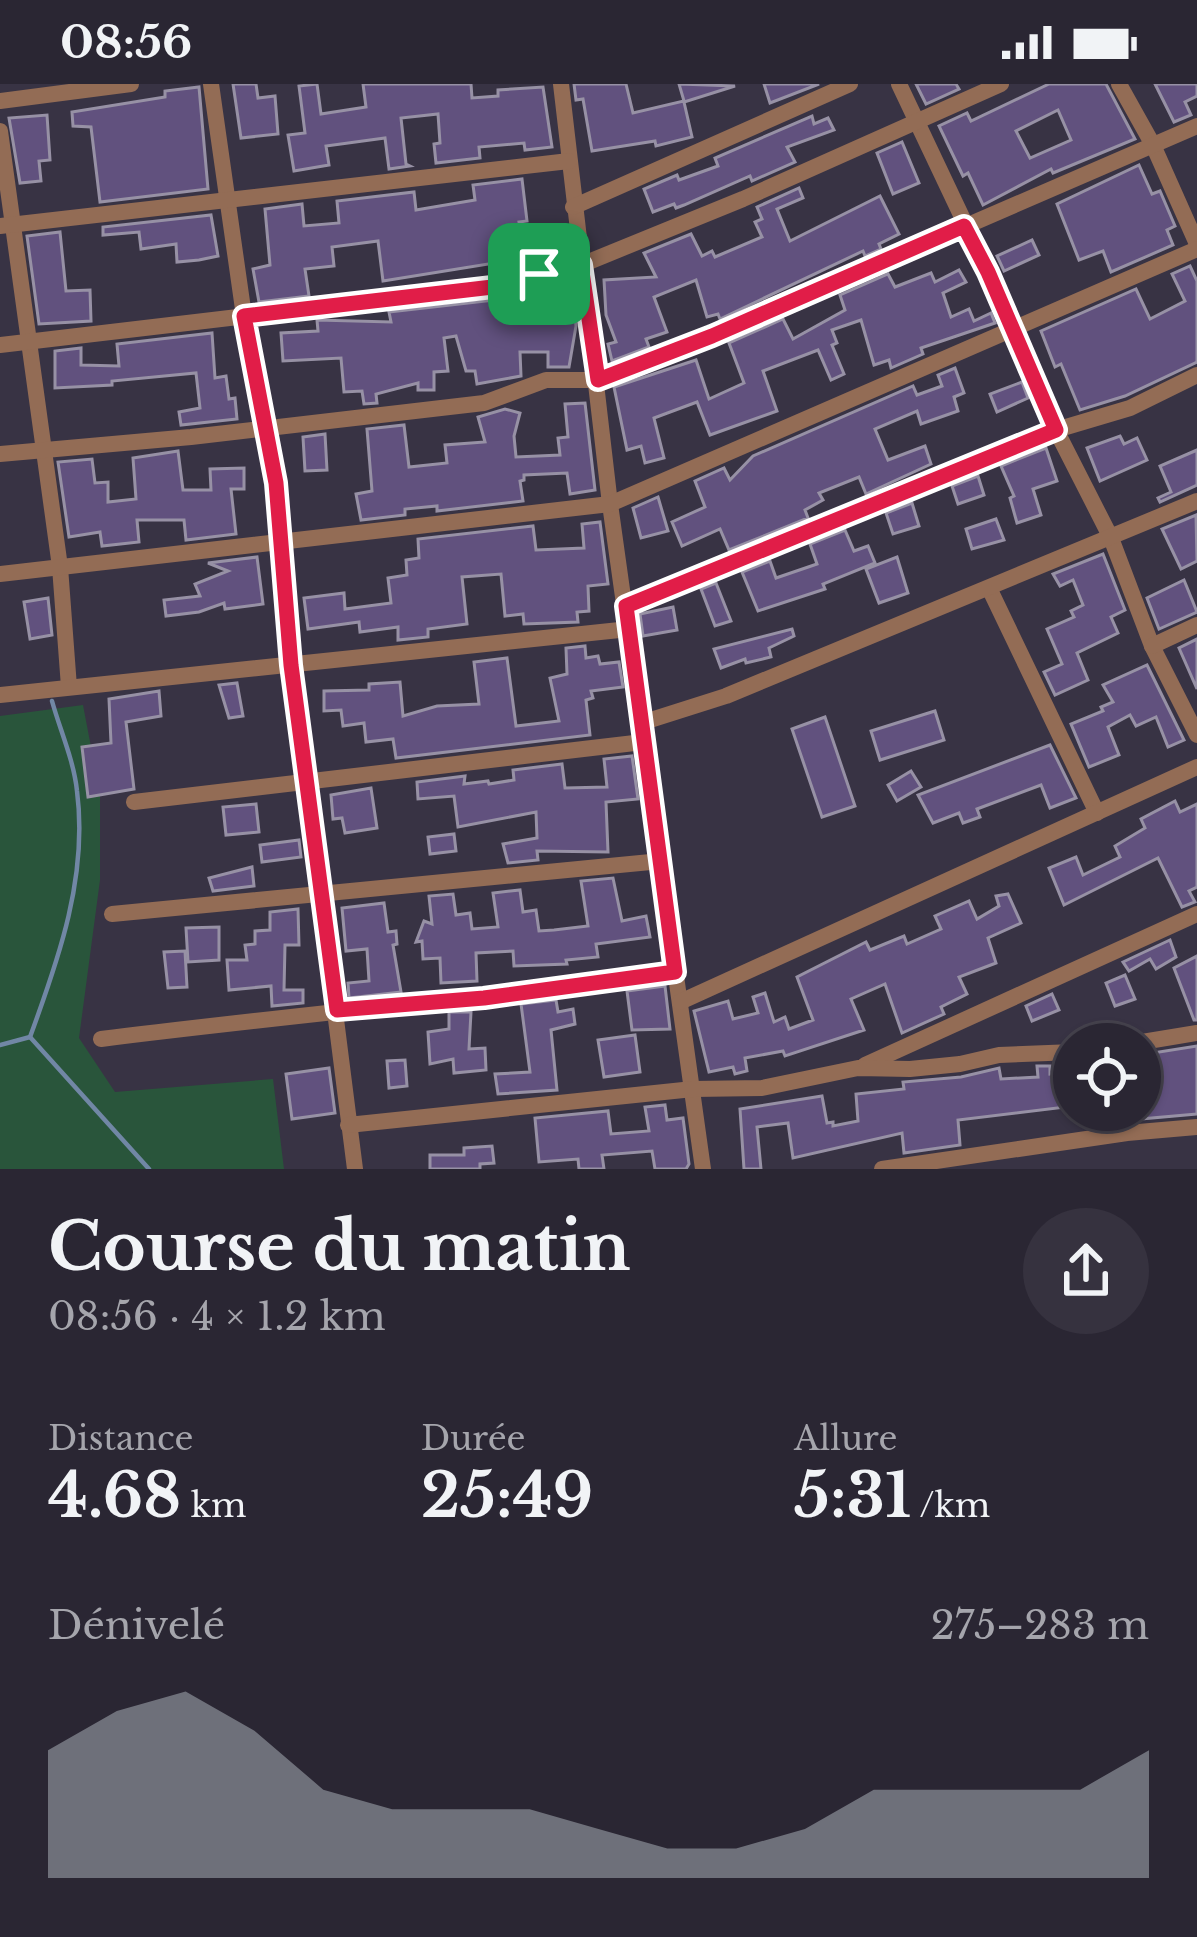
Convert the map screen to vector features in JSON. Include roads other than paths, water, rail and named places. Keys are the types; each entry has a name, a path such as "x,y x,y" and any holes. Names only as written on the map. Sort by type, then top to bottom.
{"street":[{"path":"0,100 131,84"},
{"path":"212,84 244,316 276,483 291,665 355,1169"},
{"path":"561,84 610,504 704,1169"},
{"path":"574,207 850,84"},
{"path":"899,84 1056,430 1111,538 1152,646 1197,735"},
{"path":"0,345 501,286 581,265 1001,84"},
{"path":"0,574 610,504 1197,246 1153,145 1119,84"},
{"path":"0,454 484,403 546,380 598,380 712,336 1197,126"},
{"path":"0,130 7,225 29,342 60,567 69,687"},
{"path":"7,225 569,161"},
{"path":"626,606 1056,430 1130,408 1197,375"},
{"path":"641,722 726,696 1197,501"},
{"path":"990,590 1097,812"},
{"path":"1152,646 1197,626"},
{"path":"0,695 628,629"},
{"path":"134,802 643,742"},
{"path":"680,1002 1197,767"},
{"path":"112,914 661,861"},
{"path":"859,1068 1197,914"},
{"path":"101,1039 337,1010 484,998 675,972"},
{"path":"1161,1039 1197,1033"},
{"path":"348,1125 693,1089 762,1088 859,1068 910,1069 999,1055 1053,1053"},
{"path":"881,1169 1197,1127"}],"waterway":[{"path":"30,1037 61,947 78,854 75,780 52,701"},
{"path":"0,1045 30,1037 149,1169"}]}
